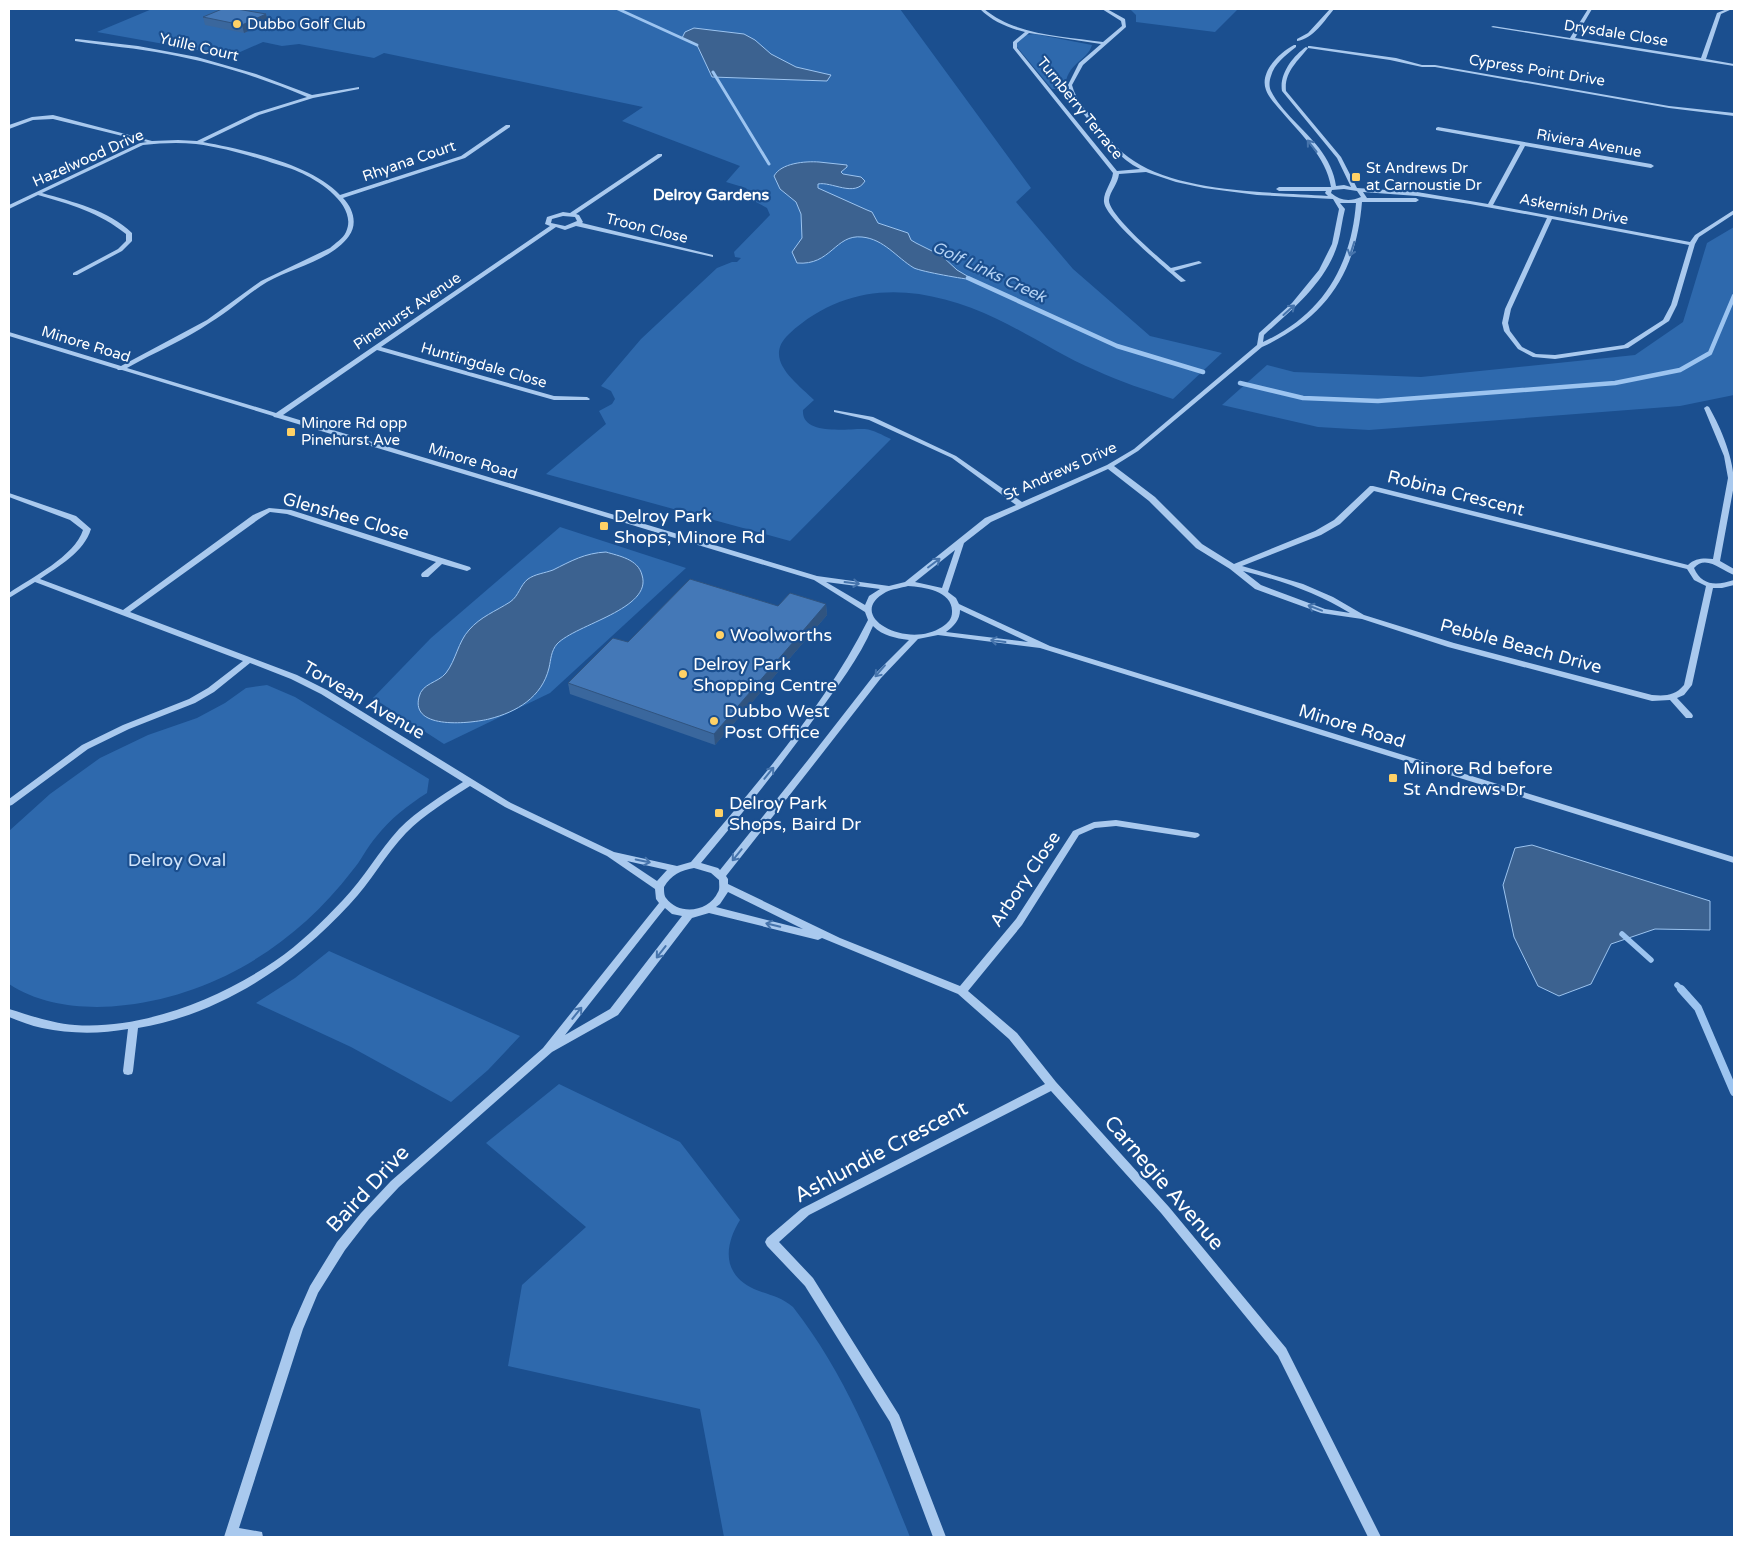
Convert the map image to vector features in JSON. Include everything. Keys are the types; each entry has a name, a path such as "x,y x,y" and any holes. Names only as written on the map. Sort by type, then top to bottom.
{"street":[{"path":"982,9 994,19 1028,31 1103,43"},
{"path":"1104,9 1123,20 1124,26 1103,43 1074,72 1071,80 1071,91 1112,145 1131,161 1147,170 1182,181 1229,189"},
{"path":"1294,46 1292,42 1310,34 1332,9"},
{"path":"1572,39 1590,9"},
{"path":"1703,60 1719,13 1730,9"},
{"name":"Drysdale Close","path":"1493,27 1734,64"},
{"name":"Turnberry Terrace","path":"1028,31 1015,43 1015,48 1116,173 1114,184 1106,197 1105,203 1109,210 1150,254 1183,280"},
{"path":"1310,34 1309,45 1285,75 1282,85 1284,90 1339,158 1357,189 1364,195 1360,200"},
{"name":"Yuille Court","path":"77,40 156,49 202,59 247,71 312,97"},
{"path":"1299,40 1309,45"},
{"path":"1309,45 1294,46 1269,72 1266,79 1268,90 1322,159 1334,178 1332,189"},
{"name":"Cypress Point Drive","path":"1309,45 1422,66 1434,66 1635,99 1669,107 1681,107 1734,116"},
{"path":"198,143 256,114 312,97 357,88"},
{"path":"9,127 32,119 53,117 152,141"},
{"name":"Rhyana Court","path":"341,197 463,157 508,126"},
{"name":"Riviera Avenue","path":"1438,129 1651,166"},
{"name":"Hazelwood Drive","path":"9,207 152,141 198,143 294,168 316,178 341,197 350,211 352,222 348,233 336,246 262,282 202,326 120,369"},
{"name":"Riviera Avenue","path":"1490,205 1523,144"},
{"path":"572,214 660,155"},
{"path":"1116,173 1147,170"},
{"name":"Askernish Drive","path":"1229,189 1255,193 1334,199 1451,199"},
{"name":"Askernish Drive","path":"1229,189 1357,189 1451,199 1692,244"},
{"name":"St Andrews Drive","path":"1260,346 1261,334 1294,305 1319,275 1335,244 1342,209 1328,194 1332,189"},
{"path":"38,194 84,206 102,214 129,233 130,241 120,250 76,274"},
{"name":"St Andrews Drive","path":"908,584 988,520 1020,504 1109,466 1136,450 1260,346 1278,339 1314,311 1339,280 1354,247 1360,200"},
{"path":"1550,217 1508,309 1504,323 1520,348 1535,356 1555,357 1613,350 1634,342 1659,326 1666,320 1674,305 1692,244 1704,229 1734,212"},
{"path":"558,214 572,214 579,217 578,224 565,228 553,227 546,222 549,218 558,214"},
{"name":"Troon Close","path":"578,224 710,256"},
{"name":"Pinehurst Avenue","path":"276,416 553,227"},
{"path":"1170,270 1199,263"},
{"name":"Minore Road","path":"9,334 816,578 887,588"},
{"name":"Huntingdale Close","path":"376,348 554,398 586,399"},
{"path":"1707,408 1727,456 1732,478 1716,562"},
{"path":"836,411 871,418 954,457 1020,504"},
{"name":"Pebble Beach Drive","path":"1109,466 1152,499 1199,546 1233,567 1258,587 1324,612 1363,617 1451,645 1641,696 1672,698"},
{"name":"Robina Crescent","path":"1233,567 1318,532 1336,522 1373,488 1690,568"},
{"path":"9,496 74,518 87,529 88,535 78,548 9,596"},
{"name":"Glenshee Close","path":"124,613 256,517 269,510 288,512 467,569"},
{"path":"944,592 961,543"},
{"path":"425,575 441,560"},
{"path":"1734,574 1728,568 1716,562 1698,561 1690,568 1698,580 1710,585 1724,586 1734,582"},
{"name":"Pebble Beach Drive","path":"1233,567 1272,575 1334,599 1363,617"},
{"name":"Minore Road","path":"816,578 867,610"},
{"name":"Torvean Avenue","path":"34,579 294,677 324,692 469,782 539,822 610,854 659,887"},
{"path":"908,584 921,584 944,592 955,605 954,621 938,633 915,638 888,634 871,621 867,610 869,601 876,594 887,588 908,584"},
{"path":"1689,716 1672,698 1685,690 1688,685 1710,585"},
{"name":"Minore Road","path":"955,605 1047,648 1734,860"},
{"path":"694,865 804,728 848,667 862,644 871,621"},
{"name":"Minore Road","path":"938,633 1047,648"},
{"path":"721,875 825,745 875,677 893,657 915,638"},
{"path":"9,804 85,747 126,727 192,701 211,690 249,660"},
{"path":"9,1013 44,1023 72,1028 104,1029 133,1027 201,1005 254,979 279,964 347,902 412,823 469,782"},
{"name":"Arbory Close","path":"962,991 1019,922 1076,833 1094,825 1116,823 1195,835"},
{"name":"Torvean Avenue","path":"610,854 676,869"},
{"path":"694,865 704,866 721,875 726,887 718,903 709,909 690,913 676,911 664,903 659,887 662,880 676,869 694,865"},
{"name":"Carnegie Avenue","path":"726,887 838,941 962,991 1013,1036 1052,1085 1165,1210 1282,1352 1375,1537"},
{"name":"Baird Drive","path":"231,1536 297,1328 314,1290 341,1246 365,1216 395,1184 547,1051 664,903"},
{"name":"Carnegie Avenue","path":"709,909 838,941"},
{"name":"Baird Drive","path":"547,1051 614,1012 690,913"},
{"path":"128,1071 133,1027"},
{"name":"Ashlundie Crescent","path":"939,1537 895,1419 809,1282 771,1242 805,1212 1052,1085"},
{"path":"231,1536 257,1537"}],"green space":[{"path":"152,9 900,9 1031,188 1016,202 1073,269 1150,336 1222,353 1173,399 1104,374 1058,352 1010,325 970,308 943,299 916,294 889,292 863,295 838,303 813,316 789,334 782,343 779,352 780,361 791,378 814,400 803,410 804,419 810,424 818,428 838,430 865,429 891,439 790,541 546,474 606,424 599,411 612,404 615,399 611,391 601,386 641,339 717,268 737,262 741,258 735,257 734,252 770,215 767,208 756,202 746,188 726,182 740,166 622,121 643,107 384,53 374,58 299,44 282,46 263,42 231,56 97,32"},
{"path":"1130,9 1238,9 1215,32 1136,22 1136,15"},
{"path":"1035,34 1092,45 1086,55 1069,73 1065,89 1052,89 1017,47 1017,41 1024,35"},
{"path":"1734,227 1734,395 1680,406 1369,430 1318,427 1222,405 1267,365 1294,372 1421,377 1635,355 1683,322 1707,243"},
{"path":"560,527 686,568 550,693 444,744 373,698 431,638"},
{"name":"Delroy Oval","path":"267,685 295,697 429,779 427,793 406,807 387,824 352,871 306,921 280,943 223,977 192,990 160,999 126,1005 96,1007 51,1002 9,984 9,831 50,794 100,758 148,735 197,718 225,703 246,688"},
{"path":"329,951 520,1036 488,1070 451,1102 351,1047 256,1003 295,978"},
{"path":"559,1084 680,1142 740,1220 729,1249 731,1267 736,1276 754,1289 779,1298 793,1307 830,1361 860,1418 910,1537 724,1537 700,1409 508,1366 522,1285 586,1227 486,1143"}],"shaded area":[{"path":"694,28 744,34 755,40 771,54 796,67 831,75 827,81 712,77 697,45 682,38 685,32"},
{"path":"807,162 847,165 841,172 843,174 861,177 865,181 861,186 849,189 823,184 818,184 818,188 872,212 878,223 908,233 911,240 942,256 957,270 974,280 914,268 884,245 870,238 862,237 853,237 845,240 818,260 808,263 797,263 792,252 802,238 801,214 796,202 780,189 774,176 782,168 788,166"},
{"path":"606,552 627,559 637,565 642,575 642,587 636,597 625,606 557,644 552,652 546,678 541,687 527,702 509,712 481,721 445,722 433,720 424,715 419,708 421,692 446,673 462,640 473,625 513,600 525,581 531,577 585,556"},
{"path":"1532,845 1710,901 1710,930 1655,929 1611,944 1591,984 1559,996 1538,986 1514,937 1503,885 1515,848"}],"building":[{"path":"222,9 237,9 266,14 242,25 203,17"},
{"name":"Delroy Park Shopping Centre","path":"690,579 778,606 790,593 826,604 714,734 568,683 613,638 628,642"}],"waterway":[{"name":"Golf Links Creek","path":"618,9 697,45"},
{"name":"Golf Links Creek","path":"713,72 769,164"},
{"name":"Golf Links Creek","path":"968,278 1117,346 1203,372"},
{"path":"1240,383 1303,398 1378,401 1615,383 1680,370 1710,353 1734,296"},
{"path":"1622,934 1651,960"},
{"path":"1677,985 1681,989"},
{"path":"1681,989 1698,1008 1734,1092"}],"place":[{"name":"Dubbo Golf Club","path":"237,24"},
{"name":"St Andrews Dr at Carnoustie Dr","path":"1356,177"},
{"name":"Minore Rd opp Pinehurst Ave","path":"291,432"},
{"name":"Delroy Park Shops, Minore Rd","path":"604,526"},
{"name":"Woolworths","path":"720,635"},
{"name":"Delroy Park Shopping Centre","path":"683,674"},
{"name":"Dubbo West Post Office","path":"714,721"},
{"name":"Minore Rd before St Andrews Dr","path":"1393,778"},
{"name":"Delroy Park Shops, Baird Dr","path":"719,813"}],"district":[{"name":"Delroy Gardens","path":"711,195"}]}
